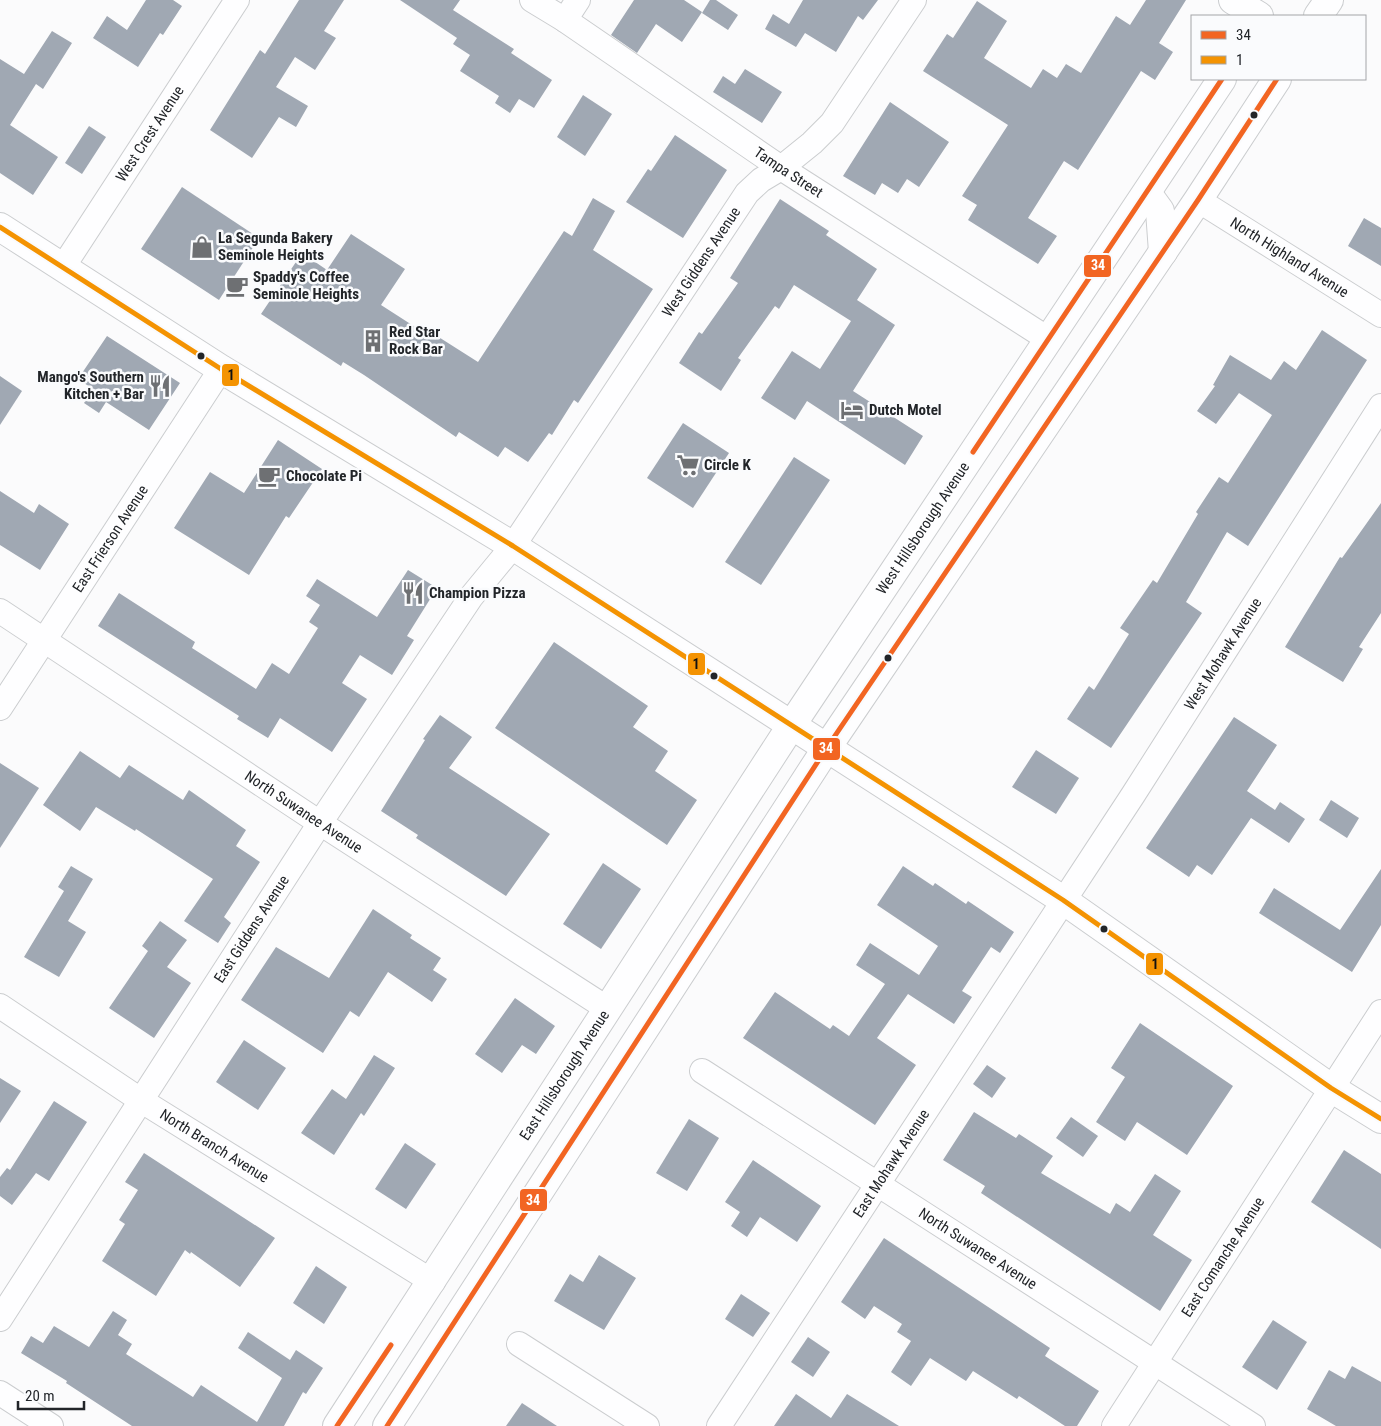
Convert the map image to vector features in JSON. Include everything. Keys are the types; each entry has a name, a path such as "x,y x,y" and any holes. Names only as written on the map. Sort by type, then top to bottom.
{"main road":[{"path":"1233,0 1259,15"},
{"path":"1262,15 1272,0"},
{"path":"1319,15 1329,0"},
{"name":"West Hillsborough Avenue","path":"791,726 1221,80"},
{"path":"387,1426 826,748 1163,252 1276,80"},
{"path":"1147,193 1160,211 1163,252"},
{"path":"0,227 221,368 513,546 1063,900 1331,1088 1381,1119"},
{"name":"East Hillsborough Avenue","path":"337,1426 433,1282 791,726"}],"street":[{"name":"West Crest Avenue","path":"63,267 237,0"},
{"name":"Tampa Street","path":"532,0 565,20 781,168 1048,339"},
{"path":"565,20 578,0"},
{"name":"West Giddens Avenue","path":"513,546 747,193 761,180 781,168 812,143 832,123 914,0"},
{"name":"North Highland Avenue","path":"1198,200 1381,315"},
{"name":"East Frierson Avenue","path":"0,708 221,368"},
{"name":"West Mohawk Avenue","path":"1063,900 1133,795 1381,406"},
{"name":"East Giddens Avenue","path":"0,1319 320,823 471,596 513,546"},
{"name":"North Suwanee Avenue","path":"0,611 320,823 608,1009"},
{"name":"East Mohawk Avenue","path":"718,1426 1063,900"},
{"name":"North Branch Avenue","path":"0,1006 142,1101 433,1282"},
{"name":"East Comanche Avenue","path":"1114,1426 1381,1012"},
{"name":"North Suwanee Avenue","path":"702,1071 875,1185 1253,1426"},
{"path":"519,1344 647,1426"},
{"path":"0,1393 51,1426"}],"building":[{"path":"146,0 173,0 182,6 163,35 160,33 138,67 93,38 107,16 127,30"},
{"path":"299,0 344,0 324,31 336,38 315,70 295,57 276,87 308,106 296,127 279,117 252,158 210,130 260,50 265,54"},
{"path":"400,0 460,0 453,10 514,49 511,53 552,80 534,108 519,99 510,113 495,103 499,96 460,71 470,55 453,44 457,38"},
{"path":"634,0 684,0 702,12 682,42 656,24 637,53 611,35"},
{"path":"710,0 716,0 738,15 728,30 702,13"},
{"path":"803,0 878,0 863,20 858,16 836,52 805,33 796,47 765,29 773,14 789,24"},
{"path":"1146,0 1186,0 1159,43 1173,52 1155,80 1141,71 1078,170 1064,161 1028,218 1057,236 1038,264 968,220 977,205 962,196 1008,125 923,71 947,34 953,38 977,1 1007,21 984,58 1031,88 1043,69 1057,78 1066,64 1081,73 1116,16 1130,25"},
{"path":"52,31 72,43 43,89 36,84 10,125 58,157 33,195 0,173 0,59 24,74"},
{"path":"745,69 782,92 762,123 713,92 723,76 735,84"},
{"path":"583,95 612,114 585,156 557,137"},
{"path":"890,102 949,142 919,187 907,179 898,193 882,183 875,195 843,176"},
{"path":"89,126 106,137 82,174 65,163"},
{"path":"675,135 727,170 683,238 626,202 648,169 651,171"},
{"path":"182,187 259,238 219,300 141,249"},
{"path":"593,198 615,211 593,250 653,289 578,403 574,400 552,435 549,433 528,462 505,447 498,457 459,432 456,437 364,375 343,362 341,366 261,314 302,253 327,270 351,234 405,269 381,305 423,332 426,329 478,362 564,231 572,236"},
{"path":"780,199 829,231 826,235 877,269 857,300 895,325 853,391 923,436 905,465 807,401 795,420 761,398 792,351 820,369 851,321 794,285 779,309 775,306 738,358 741,360 721,391 679,363 699,332 702,334 738,283 730,278"},
{"path":"1364,218 1381,228 1381,266 1348,246"},
{"path":"1322,330 1367,360 1248,546 1227,532 1186,602 1202,613 1111,748 1067,719 1089,686 1094,690 1129,634 1120,628 1153,580 1157,583 1198,514 1196,512 1219,477 1228,483 1272,415 1239,393 1216,424 1197,411 1215,386 1213,385 1230,355 1271,380 1284,361 1296,370"},
{"path":"107,336 180,383 149,430 106,402 99,413 84,403 93,389 78,379"},
{"path":"0,376 22,391 0,425"},
{"name":"Circle K","path":"683,423 729,453 693,508 647,478"},
{"path":"278,440 322,469 289,518 286,516 249,575 174,528 210,472 244,493"},
{"path":"794,457 830,480 761,585 725,562"},
{"path":"0,491 34,513 39,504 69,524 40,570 0,545"},
{"path":"1381,503 1381,613 1359,647 1363,649 1343,682 1285,647 1340,557 1342,558"},
{"path":"408,570 437,588 407,636 414,640 392,675 360,655 342,683 367,699 332,752 280,718 268,738 237,719 239,716 98,626 119,593 195,642 192,648 256,689 272,663 289,674 318,628 309,622 320,605 306,596 317,579 377,617"},
{"path":"554,642 648,706 633,727 668,751 655,771 697,800 667,845 495,728"},
{"path":"440,715 472,737 449,768 550,834 506,896 416,838 418,835 381,811 425,740 423,739"},
{"path":"1234,717 1277,745 1247,791 1275,810 1280,802 1305,819 1289,843 1251,818 1212,875 1197,865 1189,877 1146,848"},
{"path":"1036,750 1079,778 1056,814 1012,787"},
{"path":"80,751 120,778 129,765 183,800 189,790 246,830 236,846 260,862 224,917 231,923 218,943 184,921 213,879 136,829 135,831 96,807 80,831 43,805"},
{"path":"0,763 39,788 0,848"},
{"path":"1331,800 1359,818 1347,838 1319,820"},
{"path":"603,863 641,889 601,949 563,924"},
{"path":"71,866 93,879 68,921 86,932 59,977 24,957 64,891 58,887"},
{"path":"903,866 933,886 935,883 966,904 968,901 1014,932 1000,953 991,947 962,991 972,997 954,1024 908,994 877,1038 916,1065 875,1125 743,1038 775,992 830,1029 833,1025 849,1036 885,984 856,965 870,943 919,975 938,946 877,905"},
{"path":"1381,869 1381,925 1352,972 1259,913 1274,888 1340,930"},
{"path":"373,909 412,935 410,938 441,958 433,970 447,979 432,1002 388,972 359,1017 350,1011 323,1053 241,1000 276,947 329,978"},
{"path":"160,921 187,940 167,967 191,983 154,1038 109,1008 148,951 142,946"},
{"path":"515,998 555,1026 536,1054 522,1045 502,1073 475,1054"},
{"path":"1140,1023 1233,1086 1187,1155 1137,1122 1125,1141 1096,1122 1125,1077 1111,1068"},
{"path":"244,1040 286,1068 258,1110 216,1082"},
{"path":"374,1055 395,1068 364,1116 361,1113 334,1155 301,1133 332,1089 346,1099"},
{"path":"987,1065 1006,1078 992,1098 973,1084"},
{"path":"0,1078 21,1091 0,1123"},
{"path":"54,1101 87,1122 49,1181 36,1173 12,1205 0,1196 0,1177 7,1168 10,1170"},
{"path":"974,1112 1016,1138 1019,1134 1053,1156 1041,1173 1110,1214 1116,1203 1130,1212 1155,1174 1181,1191 1153,1235 1192,1260 1160,1311 981,1193 985,1186 943,1160"},
{"path":"1071,1117 1098,1136 1083,1157 1056,1138"},
{"path":"689,1119 719,1138 687,1191 656,1173"},
{"path":"405,1143 436,1164 406,1209 375,1189"},
{"path":"1344,1150 1381,1174 1381,1249 1311,1202"},
{"path":"144,1153 275,1238 240,1287 191,1252 190,1254 185,1250 156,1296 102,1261 125,1224 119,1220 138,1190 125,1182"},
{"path":"753,1160 821,1206 797,1242 760,1217 747,1237 731,1226 740,1212 725,1202"},
{"path":"884,1238 1050,1348 1045,1356 1099,1391 1077,1426 1065,1426 1019,1396 1017,1399 973,1371 966,1381 930,1358 911,1386 891,1372 911,1341 897,1332 902,1324 874,1306 865,1319 841,1302"},
{"path":"599,1255 636,1278 604,1330 554,1301 570,1274 583,1282"},
{"path":"316,1266 347,1287 324,1324 293,1303"},
{"path":"741,1294 770,1313 753,1337 725,1319"},
{"path":"113,1311 127,1320 118,1335 132,1344 126,1354 193,1397 201,1385 257,1422 282,1378 238,1348 248,1332 290,1360 296,1350 323,1368 306,1394 303,1392 284,1426 132,1426 66,1383 67,1381 21,1353 31,1336 43,1343 54,1326 89,1347"},
{"path":"1273,1320 1307,1342 1277,1390 1242,1367"},
{"path":"808,1337 830,1352 813,1377 791,1362"},
{"path":"1352,1366 1381,1382 1381,1426 1336,1426 1307,1409 1329,1370 1345,1379"},
{"path":"796,1394 831,1418 847,1394 899,1426 774,1426"},
{"path":"522,1403 557,1426 506,1426"}],"transit line":[{"name":"34","path":"973,452 1221,80"},
{"name":"34","path":"387,1426 826,749 1198,200 1276,80"},
{"name":"1","path":"0,227 221,369 513,546 1063,900 1331,1088 1381,1119"},
{"name":"34","path":"337,1426 391,1345"}],"place":[{"name":"La Segunda Bakery Seminole Heights","path":"202,247"},
{"name":"Spaddy's Coffee Seminole Heights","path":"237,286"},
{"name":"Red Star Rock Bar","path":"373,341"},
{"name":"Mango's Southern Kitchen + Bar","path":"160,386"},
{"name":"Dutch Motel","path":"852,410"},
{"name":"Circle K","path":"688,465"},
{"name":"Chocolate Pi","path":"269,476"},
{"name":"Champion Pizza","path":"413,593"}]}
